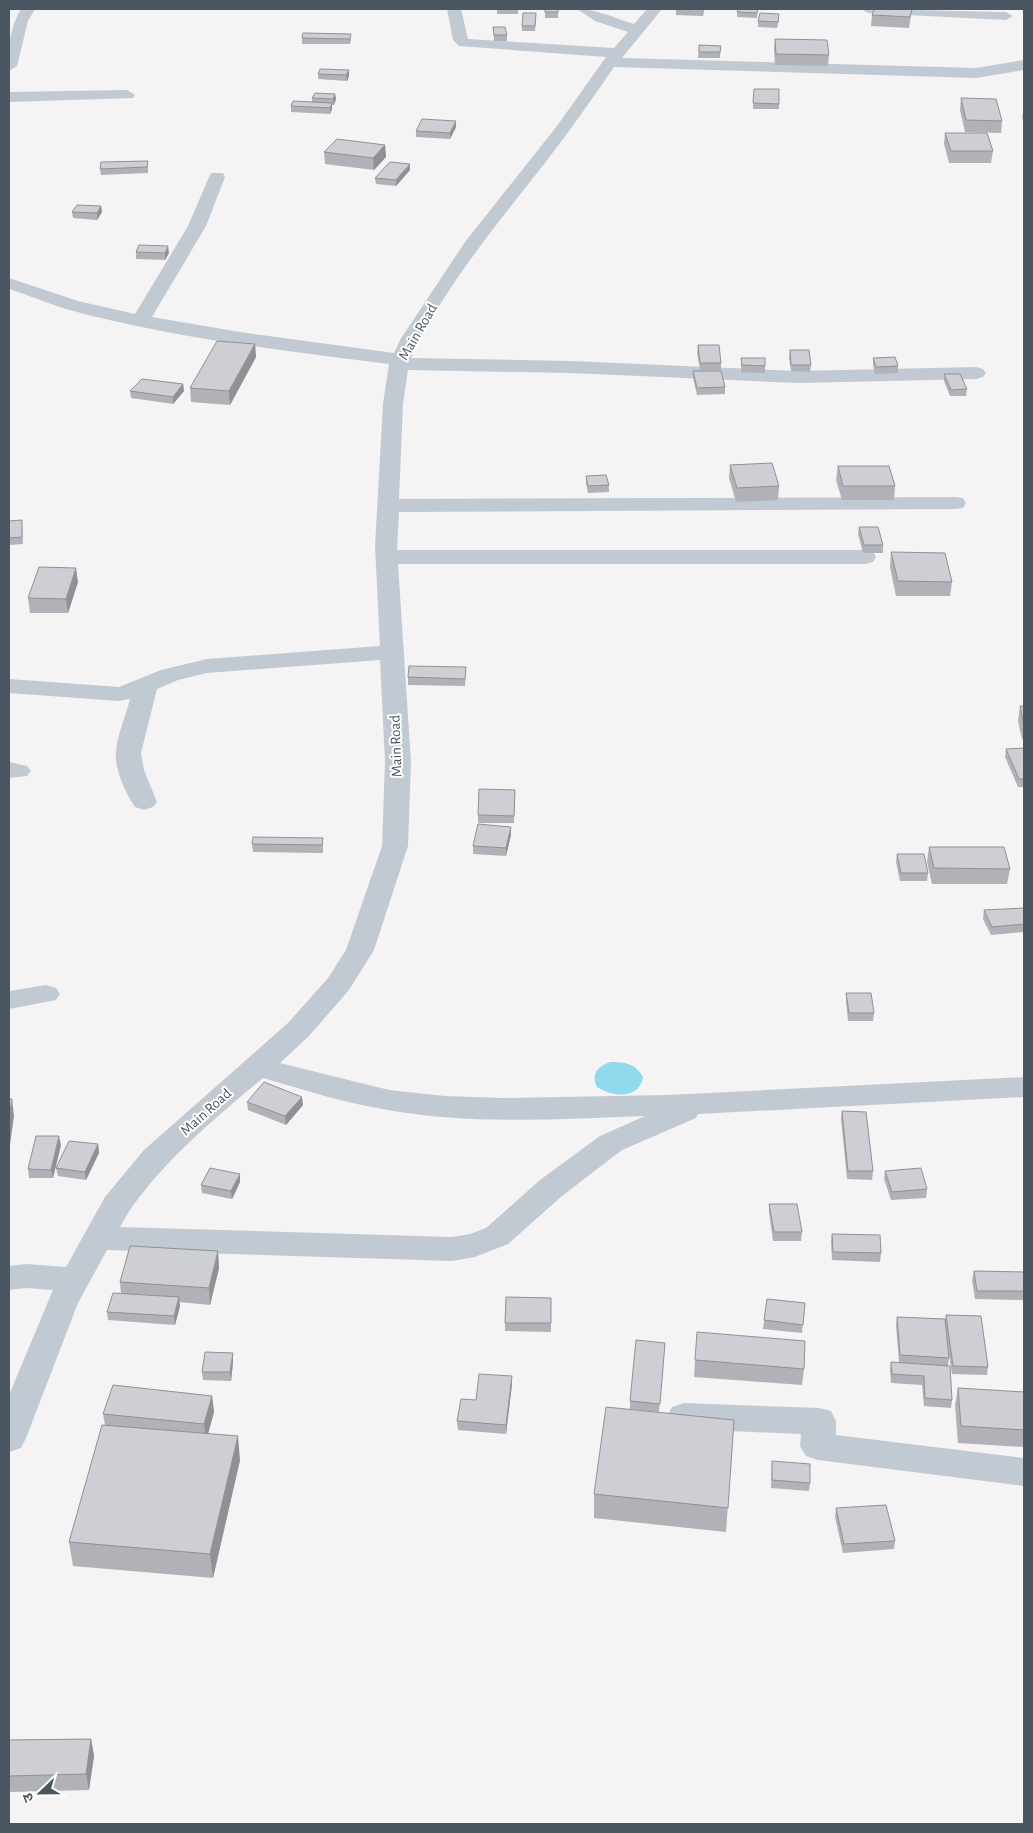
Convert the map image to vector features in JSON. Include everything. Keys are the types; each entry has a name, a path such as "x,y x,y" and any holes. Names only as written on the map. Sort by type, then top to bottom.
{"street":[{"path":"9,66 21,21 28,9"},
{"path":"454,9 460,37 464,43 614,58 976,73 1024,65"},
{"path":"584,9 600,18 638,30"},
{"name":"Main Road","path":"9,1438 62,1303 116,1204 155,1158 299,1029 339,984 356,956 395,846 398,762 386,557 393,404 400,362 410,340 471,246 564,129 614,58 655,9"},
{"path":"868,9 931,10 1006,16"},
{"path":"9,97 127,95"},
{"path":"141,320 197,226 217,178"},
{"path":"9,283 80,307 141,320 263,342 400,362 798,377 976,373"},
{"path":"388,506 955,503"},
{"path":"386,557 865,557"},
{"path":"9,686 119,694 146,686 170,675 207,666 392,652"},
{"path":"144,802 131,770 128,753 146,686"},
{"path":"9,1000 46,994"},
{"path":"257,1066 353,1093 391,1100 454,1106 559,1108 703,1104 1024,1087"},
{"path":"96,1238 452,1249 475,1245 497,1236 551,1188 611,1143 703,1104"},
{"path":"9,1278 26,1276 75,1278"},
{"path":"684,1416 819,1421 818,1446 1024,1472"}],"water":[{"path":"610,1062 629,1064 640,1072 643,1077 636,1090 631,1093 617,1094 597,1087 595,1082 596,1072"}],"building":[{"path":"545,9 558,9 558,12 545,12"},
{"path":"738,9 758,9 757,13 737,12"},
{"path":"874,9 912,9 910,17 872,15"},
{"path":"523,13 536,13 535,26 522,26"},
{"path":"760,13 779,14 778,22 758,21"},
{"path":"493,27 505,27 507,35 494,35"},
{"path":"303,33 351,34 350,39 302,38"},
{"path":"775,39 827,40 829,55 776,54"},
{"path":"699,45 721,46 720,52 699,52"},
{"path":"320,69 349,70 346,75 318,74"},
{"path":"754,89 779,89 779,104 753,103"},
{"path":"315,93 335,94 333,99 312,98"},
{"path":"961,98 996,99 1002,121 966,120"},
{"path":"293,101 332,103 330,108 291,106"},
{"path":"422,119 456,121 450,133 416,131"},
{"path":"945,133 987,133 993,151 951,151"},
{"path":"337,139 385,145 373,158 324,152"},
{"path":"148,161 147,167 100,169 101,162"},
{"path":"390,162 410,164 396,180 375,178"},
{"path":"77,205 101,206 97,213 72,212"},
{"path":"139,245 168,246 165,253 136,252"},
{"path":"217,341 255,344 229,391 190,388"},
{"path":"698,345 719,345 721,363 700,363"},
{"path":"790,350 809,350 811,365 791,365"},
{"path":"895,357 898,366 876,367 873,358"},
{"path":"741,358 765,358 765,366 742,365"},
{"path":"693,371 721,371 725,387 697,388"},
{"path":"944,374 960,374 967,389 951,390"},
{"path":"142,379 183,384 173,397 130,391"},
{"path":"772,463 779,486 737,488 730,465"},
{"path":"838,466 889,466 895,486 843,486"},
{"path":"606,475 609,485 588,486 586,476"},
{"path":"22,520 22,537 9,538 9,521"},
{"path":"859,527 878,527 883,545 864,545"},
{"path":"891,552 945,553 952,582 898,581"},
{"path":"39,567 76,568 66,599 28,598"},
{"path":"409,666 466,667 465,679 408,677"},
{"path":"1020,706 1024,706 1024,724"},
{"path":"1024,748 1024,779 1019,779 1006,749"},
{"path":"479,789 515,790 514,816 478,815"},
{"path":"478,824 511,827 506,848 473,846"},
{"path":"253,837 323,838 322,845 252,844"},
{"path":"929,847 1004,847 1010,869 934,868"},
{"path":"897,854 924,854 928,873 901,873"},
{"path":"1024,908 1024,924 992,927 984,910"},
{"path":"846,993 871,993 874,1013 849,1013"},
{"path":"264,1082 302,1097 285,1116 247,1102"},
{"path":"9,1099 12,1099 9,1118"},
{"path":"842,1111 866,1112 873,1171 848,1171"},
{"path":"36,1136 59,1136 51,1170 28,1169"},
{"path":"69,1141 98,1144 85,1172 56,1168"},
{"path":"210,1168 240,1174 231,1191 201,1185"},
{"path":"921,1168 927,1189 892,1192 885,1171"},
{"path":"769,1204 797,1204 802,1232 774,1232"},
{"path":"832,1234 880,1235 881,1253 833,1252"},
{"path":"130,1246 218,1251 209,1288 120,1282"},
{"path":"974,1271 1024,1272 1024,1291 977,1291"},
{"path":"113,1293 179,1297 174,1316 107,1312"},
{"path":"506,1297 551,1298 551,1323 505,1323"},
{"path":"767,1299 805,1303 803,1325 764,1320"},
{"path":"946,1315 981,1316 988,1367 953,1366"},
{"path":"897,1317 945,1319 949,1358 900,1355"},
{"path":"697,1332 805,1341 804,1369 695,1360"},
{"path":"636,1340 665,1343 660,1404 630,1401"},
{"path":"205,1352 233,1353 230,1372 202,1372"},
{"path":"891,1362 950,1366 952,1400 925,1398 924,1376 892,1374"},
{"path":"479,1374 512,1376 506,1425 457,1421 461,1399 476,1400"},
{"path":"113,1385 212,1396 204,1424 103,1414"},
{"path":"958,1388 1024,1392 1024,1430 961,1426"},
{"path":"606,1407 734,1420 728,1508 594,1494"},
{"path":"102,1425 238,1436 210,1554 69,1542"},
{"path":"772,1461 810,1464 810,1483 772,1480"},
{"path":"886,1505 895,1541 844,1544 836,1508"},
{"path":"91,1739 86,1774 9,1776 9,1740"}]}
